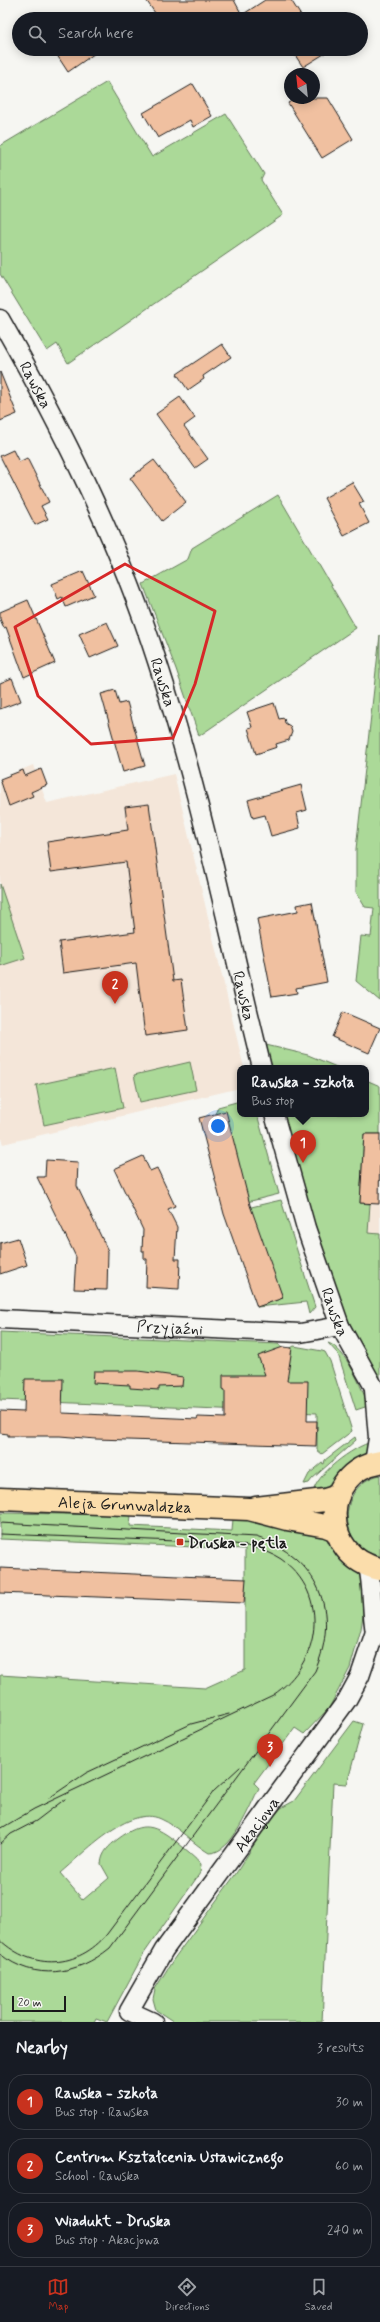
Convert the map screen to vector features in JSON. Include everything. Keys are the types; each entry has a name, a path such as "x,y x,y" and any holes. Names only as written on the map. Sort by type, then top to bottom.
{"main road":[{"path":"374,1567 351,1555 339,1540 334,1513 338,1496 348,1479 356,1472 377,1463"},
{"name":"Aleja Grunwaldzka","path":"0,1499 249,1509 287,1503 324,1500 338,1496"},
{"name":"Aleja Grunwaldzka","path":"249,1509 287,1519 326,1526 336,1530"}],"street":[{"name":"Rawska","path":"0,319 28,369 90,493 122,567 157,659 194,782 261,1065"},
{"name":"Rawska","path":"275,1117 306,1228 340,1326 377,1394 377,1463"},
{"name":"Przyjaźni","path":"0,1319 300,1333 340,1326"},
{"name":"Akacjowa","path":"153,2022 129,2011 164,1950 347,1700 360,1676 378,1629 371,1612 371,1578 374,1567"}],"highlighted area":[{"path":"125,564 215,611 195,684 173,738 91,744 38,696 15,627"}],"shaded area":[{"path":"33,765 47,803 174,774 243,1065 237,1065 237,1089 3,1144 0,1135 0,779"},
{"path":"364,1134 380,1134 380,1234 368,1233 370,1204 360,1203"}],"green space":[{"path":"107,82 152,157 226,114 264,174 261,180 283,215 68,363 57,344 47,351 0,274 0,146"},
{"path":"278,495 356,628 199,736 176,669 143,584 188,559 192,548"},
{"path":"380,635 380,1001 356,981 361,936 371,937 374,908 365,907 356,892 356,849"},
{"path":"0,884 25,958 0,966"},
{"path":"266,1045 308,1055 332,1065 271,1065"},
{"path":"190,1062 196,1090 140,1102 134,1075"},
{"path":"115,1068 123,1108 44,1125 36,1085"},
{"path":"369,1081 380,1086 380,1134 364,1134 360,1203 370,1204 368,1233 380,1234 380,1379 362,1349 344,1311 309,1207 285,1117 369,1117"},
{"path":"237,1102 237,1117 258,1117 279,1194 239,1204 215,1114 218,1107"},
{"path":"281,1200 315,1307 309,1314 306,1302 257,1307 283,1298 247,1208"},
{"path":"0,1332 278,1344 282,1347 281,1354 294,1346 322,1351 325,1352 330,1361 352,1431 322,1454 317,1450 317,1413 0,1400"},
{"path":"328,1343 334,1346 347,1361 358,1380 368,1406 356,1410 338,1354"},
{"path":"355,1437 356,1440 309,1483 304,1484 309,1474 322,1463 324,1464 325,1460"},
{"path":"372,1442 362,1459 348,1474 340,1480 313,1494 315,1486 320,1478 336,1462 355,1449"},
{"path":"380,1475 380,1556 366,1551 355,1541 349,1529 347,1516 350,1502 356,1490 366,1481"},
{"path":"0,1513 131,1515 130,1526 232,1531 233,1519 257,1521 326,1535 357,1571 363,1582 364,1608 361,1629 350,1668 329,1708 304,1734 295,1728 254,1783 259,1788 239,1827 225,1846 217,1851 209,1853 168,1822 148,1816 135,1818 121,1824 107,1833 60,1873 83,1900 109,1878 101,1864 106,1850 127,1833 142,1827 156,1829 170,1837 196,1858 201,1864 200,1873 143,1955 107,2022 96,2018 94,2022 0,2022 0,1675 205,1688 245,1670 245,1549 0,1539"},
{"path":"354,1721 363,1724 347,1784 333,1783 322,2022 174,2022 156,2010 153,1999 155,1989 173,1960 235,1875 267,1824 281,1808 294,1801"}],"building":[{"path":"146,0 234,0 240,12 154,12"},
{"path":"265,0 291,0 299,12 247,12"},
{"path":"58,56 91,56 68,72"},
{"path":"296,56 321,56 303,67"},
{"path":"193,84 212,116 193,127 190,120 158,138 143,113"},
{"path":"320,98 328,98 353,139 322,158 289,104 320,104"},
{"path":"222,344 231,357 203,376 204,379 188,390 177,374"},
{"path":"0,372 17,414 0,421"},
{"path":"180,397 195,418 184,426 208,459 195,468 156,414"},
{"path":"13,450 19,462 27,458 49,502 41,506 48,519 35,525 0,456"},
{"path":"154,460 186,502 162,521 130,478"},
{"path":"352,482 364,502 359,504 369,523 344,536 324,498"},
{"path":"83,571 94,595 66,607 62,597 58,599 52,584"},
{"path":"28,600 55,663 24,677 6,627 4,628 0,619 0,612"},
{"path":"107,622 118,646 90,658 79,634"},
{"path":"12,678 21,701 0,709 0,683"},
{"path":"115,690 119,704 127,702 145,766 123,772 101,694"},
{"path":"274,703 279,719 284,718 285,723 290,726 292,732 289,740 276,744 277,747 256,754 248,728 252,727 247,712"},
{"path":"41,769 47,785 31,792 33,796 9,806 0,779 23,770 25,776"},
{"path":"301,785 307,810 297,813 300,828 271,836 265,815 253,818 248,800"},
{"path":"149,804 173,981 181,980 188,1030 145,1036 136,963 63,973 59,942 135,932 126,862 51,872 47,842 128,830 125,807"},
{"path":"312,902 327,982 296,988 297,993 272,997 257,919 298,911 297,905"},
{"path":"343,1012 380,1028 369,1053 332,1037"},
{"path":"226,1111 250,1205 283,1298 257,1307 224,1214 199,1118"},
{"path":"364,1134 380,1134 379,1204 360,1203"},
{"path":"143,1156 150,1171 157,1168 175,1206 168,1209 177,1227 175,1259 180,1259 179,1289 146,1287 147,1259 144,1259 144,1251 142,1251 143,1230 114,1169"},
{"path":"46,1160 78,1162 77,1186 108,1251 107,1290 74,1289 76,1257 37,1177 45,1177"},
{"path":"18,1238 27,1265 0,1274 0,1243"},
{"path":"283,1347 292,1348 287,1381 308,1381 307,1421 317,1421 316,1446 96,1439 60,1436 8,1436 8,1434 0,1433 0,1411 24,1412 25,1379 63,1379 62,1413 197,1419 198,1417 225,1418 225,1390 223,1389 223,1375 265,1375 258,1356"},
{"path":"94,1371 138,1371 183,1377 182,1386 159,1387 159,1390 130,1388 130,1385 93,1383"},
{"path":"0,1568 246,1579 244,1603 0,1593"}],"tram line":[{"path":"0,1523 256,1537 277,1546 295,1558 309,1573 318,1589 324,1608 325,1628 322,1649 315,1671 110,1948 84,1964 56,1972 41,1972 27,1969 13,1963 0,1954"},
{"path":"0,1534 226,1543 261,1550 275,1555 297,1574 308,1591 313,1609 314,1628 310,1647 302,1665 289,1681 273,1695 34,1809 0,1829"},
{"path":"49,1798 86,1773 191,1724 229,1714"},
{"path":"0,1940 13,1950 27,1957 41,1961 55,1962 83,1954 95,1946 107,1934 214,1791 240,1767"},
{"path":"0,1844 11,1834 36,1821 65,1799"}],"place":[{"name":"Centrum Kształcenia Ustawicznego","path":"115,1004"},
{"name":"Rawska - szkoła","path":"303,1163"},
{"name":"Druska - pętla","path":"180,1542"},
{"name":"Wiadukt - Druska","path":"270,1767"}]}
